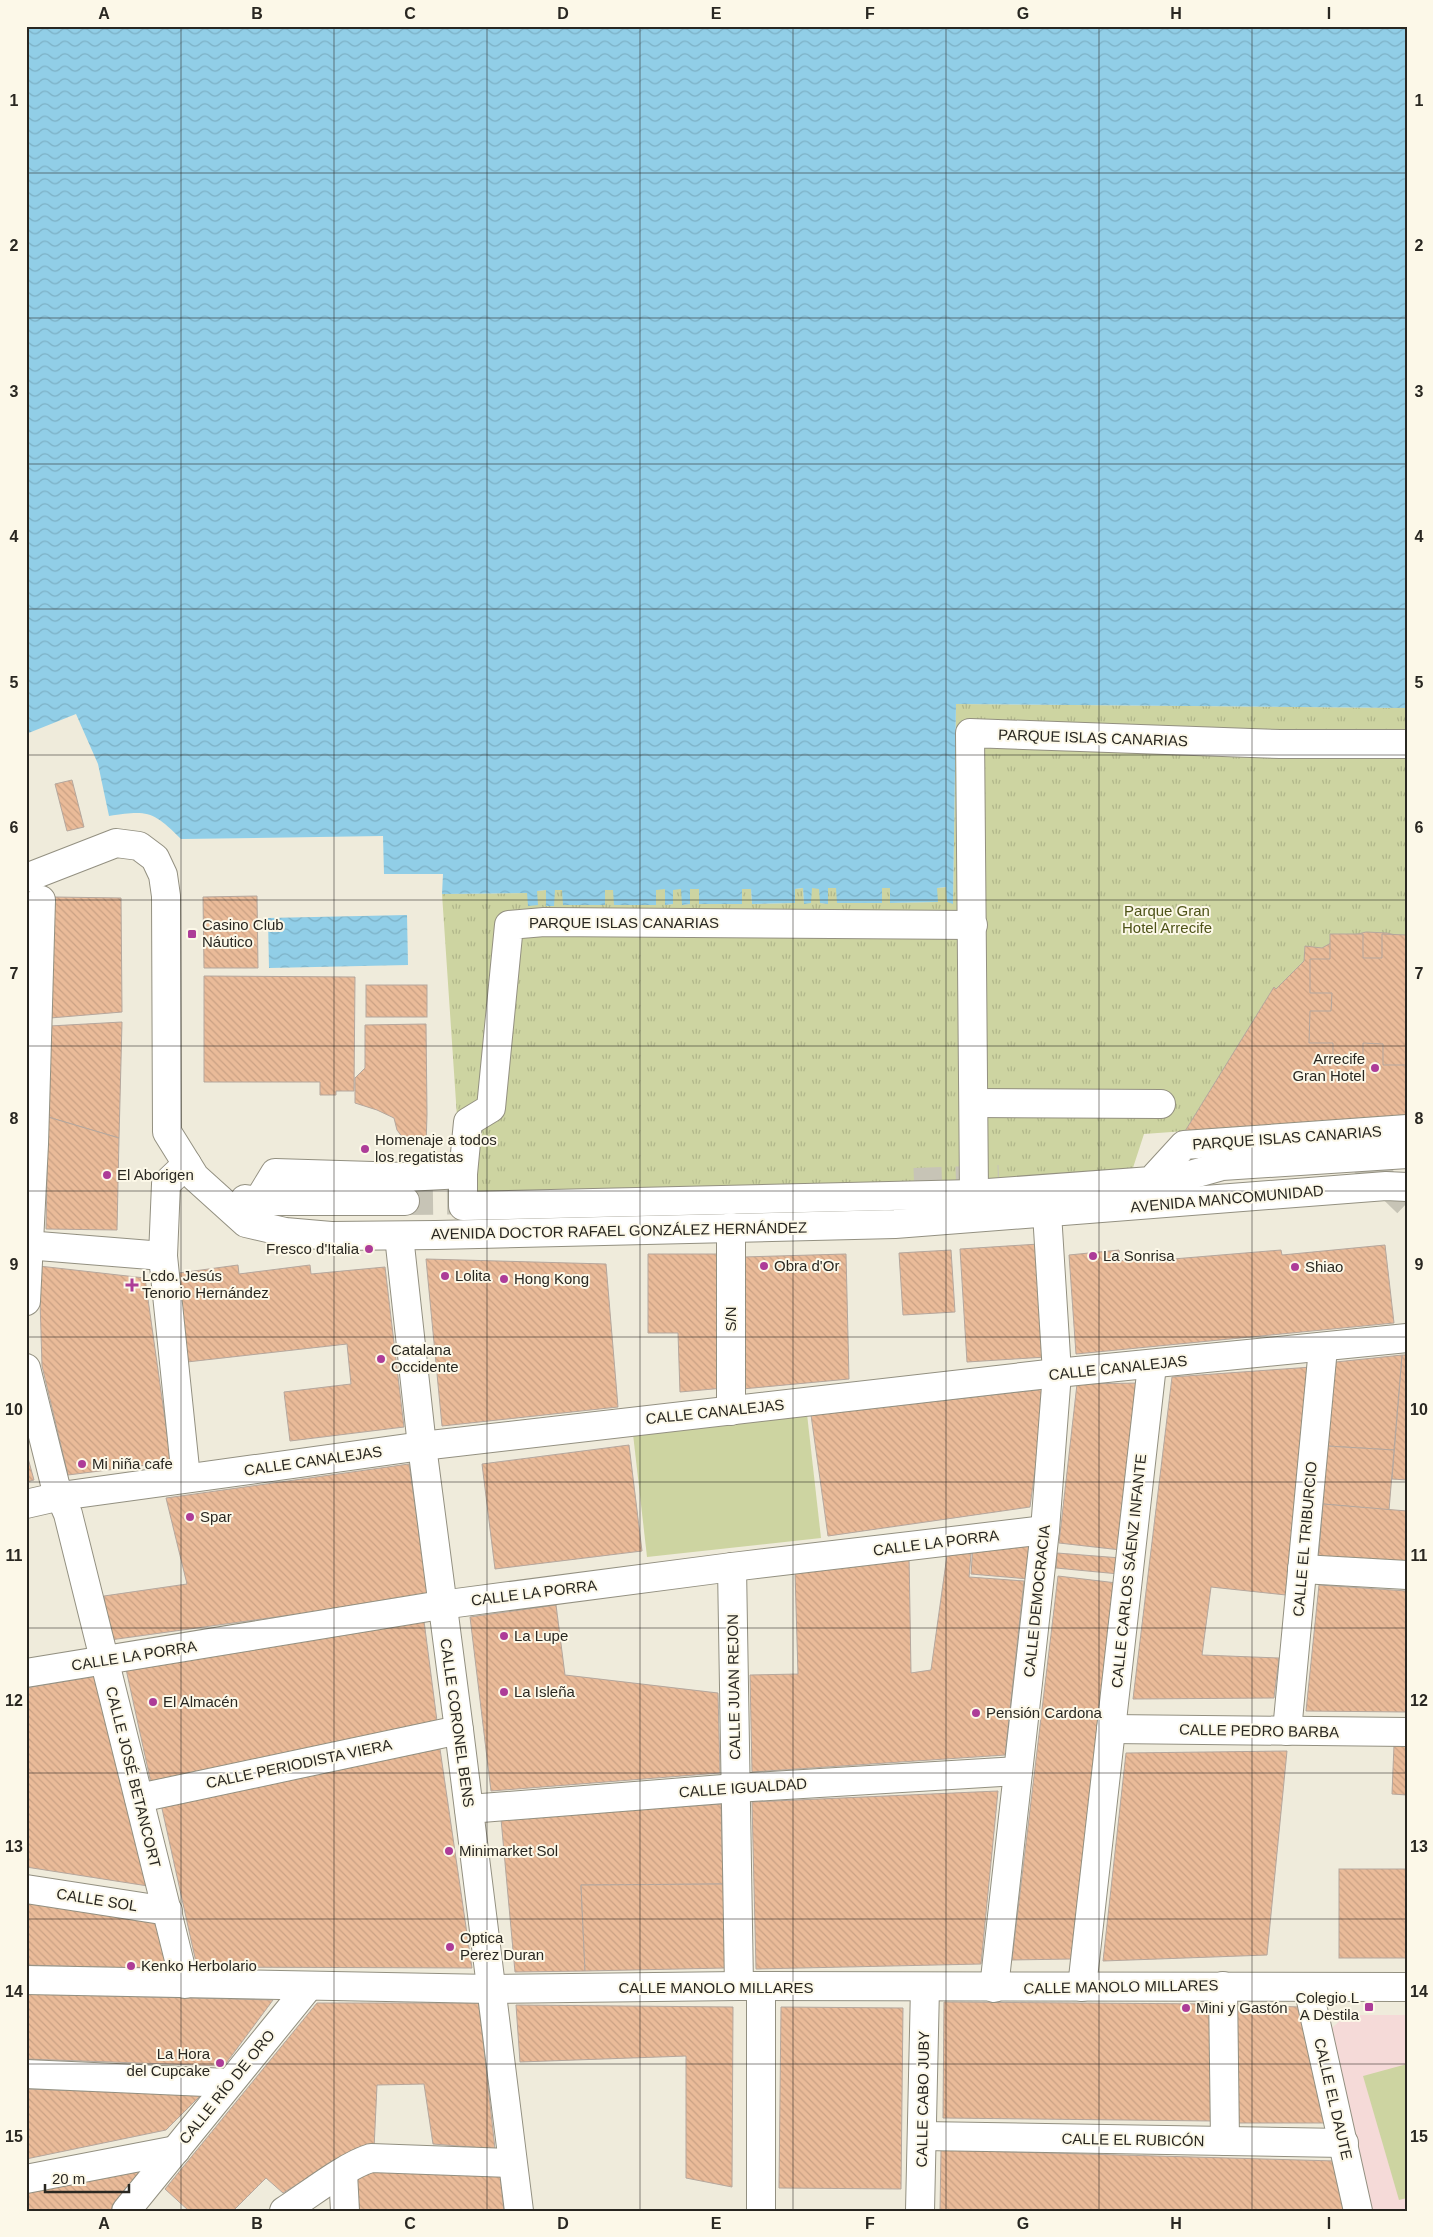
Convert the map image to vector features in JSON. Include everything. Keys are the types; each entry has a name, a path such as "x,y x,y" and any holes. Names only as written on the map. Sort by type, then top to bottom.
{"street":[{"name":"PARQUE ISLAS CANARIAS","path":"974,1194 970,733 1280,744 1407,744"},
{"name":"AVENIDA DOCTOR RAFAEL GONZÁLEZ HERNÁNDEZ","path":"34,889 116,843 139,846 155,858 163,875 166,896 167,1132 195,1177 246,1223 284,1232 331,1236 399,1236 895,1224 1047,1213"},
{"path":"26,1301 34,889"},
{"name":"PARQUE ISLAS CANARIAS","path":"973,924 817,925 544,922 509,925 491,1108 468,1122 463,1174 463,1206 974,1194 1151,1182 1184,1145 1407,1129"},
{"path":"974,1104 1160,1104"},
{"path":"1143,1205 1183,1177 1222,1166 1407,1154"},
{"path":"186,1164 166,1184 163,1256 186,1478"},
{"path":"258,1201 276,1172 406,1178 463,1174"},
{"name":"AVENIDA MANCOMUNIDAD","path":"1047,1213 1386,1186 1407,1187"},
{"path":"211,1190 258,1201 406,1201"},
{"name":"CALLE DEMOCRACIA","path":"994,1988 1045,1530 1058,1374 1047,1213"},
{"name":"S/N","path":"731,1227 731,1411"},
{"name":"CALLE CORONEL BENS","path":"399,1236 441,1606 459,1730 492,1989 511,2163 519,2211"},
{"path":"27,1245 163,1256"},
{"name":"CALLE CANALEJAS","path":"26,1504 61,1496 422,1446 1058,1374 1407,1338"},
{"name":"CALLE EL TRIBURCIO","path":"1287,1731 1323,1348"},
{"name":"CALLE CARLOS SÁENZ INFANTE","path":"1082,1987 1152,1365"},
{"name":"CALLE JOSÉ BETANCORT","path":"26,1368 55,1484 68,1514 168,1911 184,1984"},
{"name":"CALLE LA PORRA","path":"26,1673 441,1606 1045,1530"},
{"name":"CALLE JUAN REJON","path":"732,1568 736,1788 750,1987 761,2211"},
{"path":"1302,1569 1407,1575"},
{"name":"CALLE PEDRO BARBA","path":"1111,1729 1407,1732"},
{"name":"CALLE PERIODISTA VIERA","path":"139,1798 459,1730"},
{"name":"CALLE IGUALDAD","path":"469,1808 736,1788 1018,1771"},
{"name":"CALLE SOL","path":"26,1889 168,1911"},
{"name":"CALLE MANOLO MILLARES","path":"26,1980 492,1989 925,1986 994,1988 1407,1987"},
{"name":"CALLE RÍO DE ORO","path":"126,2211 309,1986"},
{"name":"CALLE CABO JUBY","path":"920,2211 925,1986"},
{"path":"1223,1986 1225,2141"},
{"name":"CALLE EL DAUTE","path":"1308,1987 1358,2211"},
{"path":"26,2074 228,2084"},
{"name":"CALLE EL RUBICÓN","path":"922,2136 1344,2143"},
{"path":"26,2179 176,2150"},
{"path":"284,2211 343,2173 354,2163 371,2158 511,2163"},
{"path":"343,2173 344,2211"}],"shaded area":[{"path":"1346,2015 1407,2015 1407,2211 1372,2211 1331,2029"}],"green space":[{"name":"Parque Gran Hotel Arrecife","path":"956,704 1407,708 1407,1115 1144,1134 1130,1177 463,1206 442,894 528,893 528,905 537,905 537,891 546,890 546,905 554,906 554,890 563,890 563,905 605,905 605,890 614,890 614,905 656,905 656,889 665,889 666,905 673,904 673,889 682,889 682,905 690,904 690,889 699,889 699,904 742,904 742,889 751,889 752,904 795,903 795,889 803,888 804,903 811,903 811,888 820,888 820,903 828,904 828,888 837,888 837,903 882,903 882,888 890,888 891,903 937,902 937,888 947,887 947,902 953,903"},
{"path":"807,1414 821,1538 647,1557 633,1434"},
{"path":"1407,2064 1407,2198 1399,2200 1363,2076"}],"water":[{"path":"26,26 1407,26 1407,708 956,704 953,904 947,902 946,887 937,888 938,902 890,903 890,888 882,888 882,903 837,903 836,888 828,888 828,904 820,903 819,889 812,888 811,903 804,904 803,888 795,889 795,903 752,904 751,889 742,889 742,904 699,904 699,889 690,889 690,904 682,905 681,889 673,890 673,904 665,905 665,889 656,890 656,905 614,905 613,890 605,890 605,905 563,905 562,890 555,890 554,906 546,906 546,890 537,891 538,905 528,906 527,893 442,894 443,874 384,874 383,836 181,839 163,823 149,815 133,813 109,816 98,764 76,714 26,734"},
{"path":"407,915 408,965 269,968 268,918"}],"building":[{"path":"72,780 84,827 67,831 55,784"},
{"path":"257,896 258,968 204,968 203,897"},
{"path":"55,897 121,898 122,1012 50,1018"},
{"path":"1366,932 1387,933 1407,938 1407,1120 1182,1136 1274,987 1276,989 1304,961 1305,946 1322,948 1338,939"},
{"path":"1330,934 1363,934 1363,958 1382,958 1382,934 1407,935 1407,1065 1383,1065 1383,1044 1363,1043 1363,1063 1333,1063 1333,1043 1309,1043 1310,1011 1331,1011 1332,993 1310,993 1310,959 1330,959"},
{"path":"204,976 355,977 354,1091 336,1091 336,1095 320,1095 320,1082 204,1082"},
{"path":"366,985 427,985 427,1017 366,1017"},
{"path":"122,1022 119,1138 48,1117 50,1026"},
{"path":"426,1024 426,1146 406,1142 397,1130 394,1118 355,1103 355,1078 365,1068 365,1025"},
{"path":"48,1117 119,1138 117,1230 46,1229"},
{"path":"1039,1244 1046,1357 967,1362 960,1249"},
{"path":"1385,1245 1394,1323 1076,1354 1069,1255 1119,1250 1120,1261 1172,1255 1173,1259 1281,1250 1282,1255"},
{"path":"951,1250 955,1312 903,1315 899,1253"},
{"path":"648,1254 724,1254 724,1388 680,1392 678,1333 648,1333"},
{"path":"846,1254 849,1379 742,1389 743,1257"},
{"path":"426,1259 606,1264 618,1407 442,1426"},
{"path":"238,1265 239,1274 310,1265 311,1274 385,1267 404,1427 290,1441 284,1392 351,1384 347,1344 187,1362 179,1273"},
{"path":"39,1266 145,1278 171,1462 68,1475 42,1366"},
{"path":"1402,1355 1407,1355 1407,1480 1392,1479"},
{"path":"1402,1355 1394,1450 1327,1446 1336,1362"},
{"path":"1312,1367 1286,1595 1211,1587 1202,1655 1279,1658 1274,1698 1133,1699 1172,1377"},
{"path":"1141,1383 1121,1550 1059,1543 1077,1384"},
{"path":"1046,1389 1030,1507 828,1536 811,1415"},
{"path":"629,1445 642,1551 495,1569 482,1464"},
{"path":"1327,1446 1394,1450 1389,1510 1323,1504"},
{"path":"26,1451 34,1480 26,1482"},
{"path":"409,1464 428,1596 110,1640 104,1596 187,1584 166,1498"},
{"path":"1323,1504 1407,1511 1407,1563 1318,1562"},
{"path":"972,1544 969,1577 1024,1581 1005,1755 752,1772 750,1675 798,1674 795,1572 909,1554 911,1673 931,1670 948,1548"},
{"path":"973,1544 1032,1544 1029,1579 971,1574"},
{"path":"1057,1553 1121,1558 1119,1574 1056,1568"},
{"path":"1058,1576 1117,1583 1071,1959 1012,1960"},
{"path":"1319,1585 1407,1591 1407,1712 1306,1711"},
{"path":"556,1605 565,1675 718,1693 720,1773 491,1791 470,1617"},
{"path":"424,1621 437,1721 151,1783 126,1669"},
{"path":"97,1676 148,1886 26,1867 26,1688"},
{"path":"1394,1745 1407,1746 1407,1795 1392,1794"},
{"path":"440,1749 472,1968 197,1967 161,1804"},
{"path":"1287,1751 1267,1955 1103,1961 1126,1753"},
{"path":"998,1791 981,1964 756,1969 752,1802"},
{"path":"721,1804 723,1884 581,1885 585,1971 515,1972 501,1819"},
{"path":"1339,1869 1407,1869 1407,1958 1339,1958"},
{"path":"723,1884 725,1968 585,1971 581,1885"},
{"path":"26,1897 157,1920 168,1969 26,1965"},
{"path":"26,1994 273,2000 224,2066 26,2059"},
{"path":"944,2002 1215,2004 1213,2121 943,2118"},
{"path":"317,2003 479,2003 495,2149 433,2144 424,2084 377,2085 374,2149 356,2148 283,2193 266,2178 233,2211 189,2211 165,2189"},
{"path":"516,2005 733,2007 732,2187 686,2178 686,2056 520,2062"},
{"path":"1236,2005 1301,2007 1326,2123 1236,2123"},
{"path":"781,2007 903,2008 901,2189 779,2188"},
{"path":"26,2089 201,2095 166,2130 26,2159"},
{"path":"941,2150 1336,2161 1345,2211 940,2211"},
{"path":"139,2170 142,2173 111,2211 26,2211 26,2190"},
{"path":"374,2170 500,2174 504,2211 358,2211 356,2180"}],"tunnel":[{"path":"1364,1162 1407,1203"},
{"path":"914,1182 999,1179"},
{"path":"405,1201 486,1200"}],"place":[{"name":"Casino Club Náutico","path":"192,934"},
{"name":"Arrecife Gran Hotel","path":"1375,1068"},
{"name":"Homenaje a todos los regatistas","path":"365,1149"},
{"name":"El Aborigen","path":"107,1175"},
{"name":"Fresco d'Italia","path":"369,1249"},
{"name":"La Sonrisa","path":"1093,1256"},
{"name":"Obra d'Or","path":"764,1266"},
{"name":"Shiao","path":"1295,1267"},
{"name":"Lolita","path":"445,1276"},
{"name":"Hong Kong","path":"504,1279"},
{"name":"Lcdo. Jesús Tenorio Hernández","path":"132,1285"},
{"name":"Catalana Occidente","path":"381,1359"},
{"name":"Mi niña cafe","path":"82,1464"},
{"name":"Spar","path":"190,1517"},
{"name":"La Lupe","path":"504,1636"},
{"name":"La Isleña","path":"504,1692"},
{"name":"El Almacén","path":"153,1702"},
{"name":"Pensión Cardona","path":"976,1713"},
{"name":"Minimarket Sol","path":"449,1851"},
{"name":"Optica Perez Duran","path":"450,1947"},
{"name":"Kenko Herbolario","path":"131,1966"},
{"name":"Colegio L A Destila","path":"1369,2007"},
{"name":"Mini y Gastón","path":"1186,2008"},
{"name":"La Hora del Cupcake","path":"220,2063"}]}
